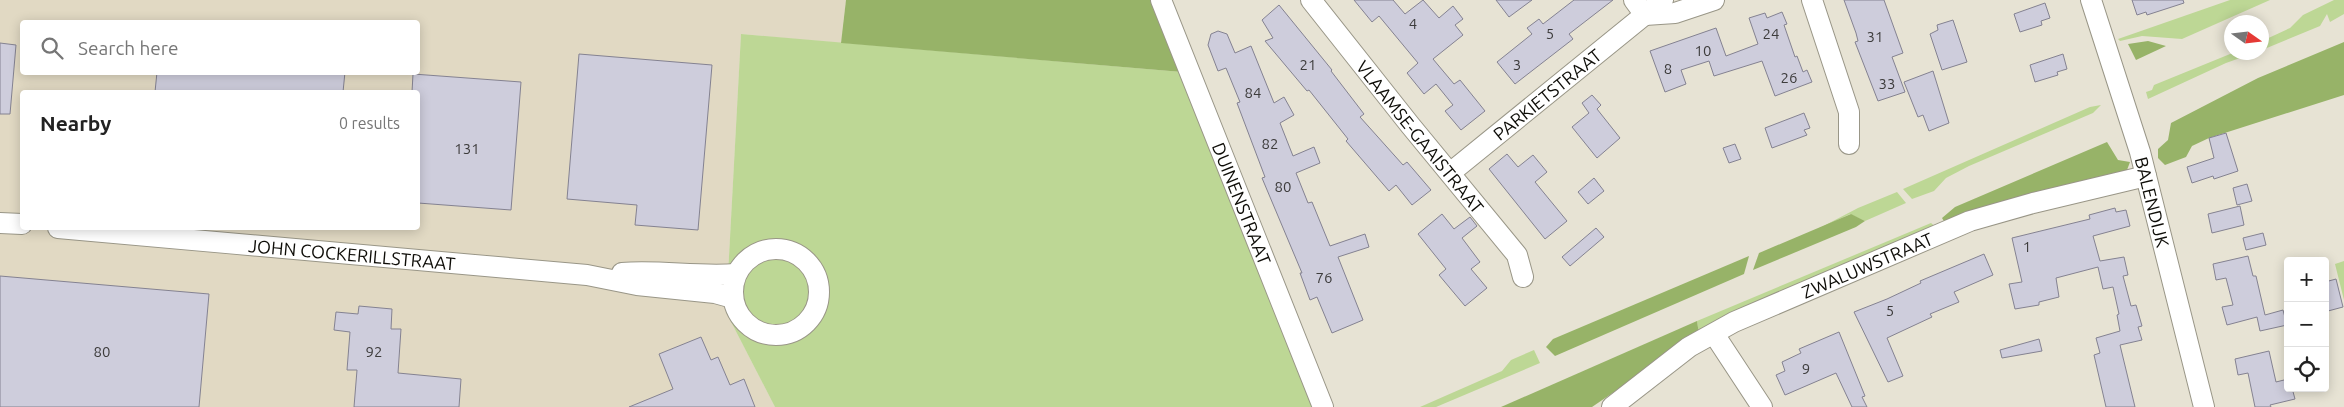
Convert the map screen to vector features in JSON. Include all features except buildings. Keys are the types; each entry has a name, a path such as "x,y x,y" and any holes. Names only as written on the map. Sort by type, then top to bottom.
{"street":[{"name":"DUINENSTRAAT","path":"1161,0 1323,407"},
{"name":"VLAAMSE-GAAISTRAAT","path":"1311,0 1517,255 1523,277"},
{"name":"PARKIETSTRAAT","path":"1450,173 1640,7 1663,0"},
{"path":"1640,7 1675,12 1714,0"},
{"path":"1812,0 1849,112 1850,144"},
{"name":"BALENDIJK","path":"2091,0 2146,176 2204,407"},
{"name":"ZWALUWSTRAAT","path":"1612,407 1689,347 1734,322 1970,221 2033,203 2146,176"},
{"path":"0,223 20,224"},
{"name":"JOHN COCKERILLSTRAAT","path":"81,230 587,275 638,285 714,293 733,298"},
{"path":"782,248 795,252 806,260 815,272 819,286 819,300 814,314 804,325 792,332 778,336 757,331 748,325 741,317 733,298 736,274 744,263 761,251 782,248"},
{"name":"JOHN COCKERILLSTRAAT","path":"587,275 637,272 711,276 736,274"},
{"path":"1714,334 1762,407"}],"shaded area":[{"path":"0,0 846,0 841,43 741,34 726,312 775,407 0,407"}],"green space":[{"path":"846,0 1153,0 1182,72 841,43"},
{"path":"2230,0 2270,0 2236,15 2224,15 2224,20 2182,39 2142,36 2120,41 2118,39"},
{"path":"2334,0 2344,0 2344,14 2330,22 2327,14 2320,26 2269,47 2269,38 2290,28 2303,15"},
{"path":"741,34 1182,72 1312,407 775,407 726,312"},
{"path":"2148,41 2166,46 2136,60 2128,44"},
{"path":"2344,42 2344,95 2209,138 2192,146 2186,157 2165,165 2158,158 2158,149 2168,140 2171,123 2258,78"},
{"path":"2224,56 2224,60 2234,60 2148,99 2146,92 2152,90 2154,85"},
{"path":"2101,105 2093,113 1969,166 1946,178 1934,191 1912,199 1903,189 2090,107"},
{"path":"2107,142 2118,160 2130,162 2127,170 2120,175 1945,223 1942,218 1955,207"},
{"path":"1897,192 1906,203 1865,221 1850,214 1812,232 1858,208"},
{"path":"1851,214 1865,221 1856,227 1753,270 1759,253"},
{"path":"1931,223 1937,228 1699,334 1697,321"},
{"path":"1749,256 1744,274 1555,356 1546,347 1553,339"},
{"path":"2344,261 2344,300 2335,264"},
{"path":"1697,321 1699,334 1592,407 1501,407"},
{"path":"1534,350 1540,363 1436,407 1420,407 1502,371 1511,360"}]}
